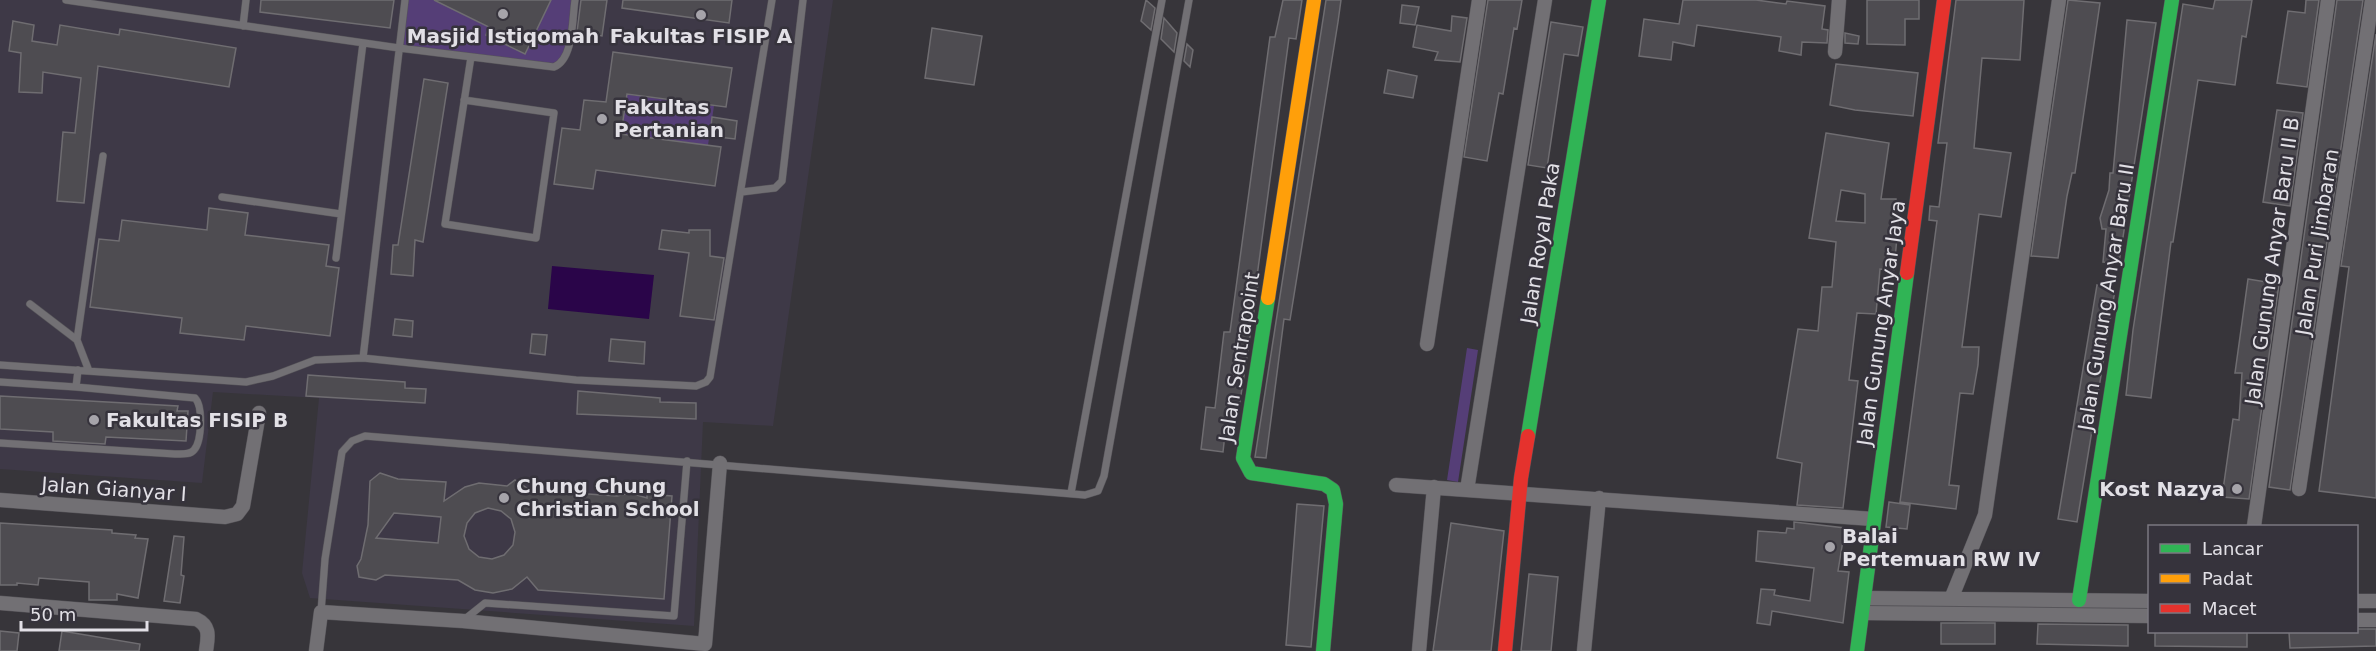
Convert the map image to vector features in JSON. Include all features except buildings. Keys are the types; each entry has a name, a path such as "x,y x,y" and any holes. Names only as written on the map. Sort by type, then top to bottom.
{"street":[{"name":"Jalan Sentrapoint","path":"1314,0 1243,458 1245,466 1251,473 1324,484 1334,493 1336,504 1323,651"},
{"path":"1427,344 1479,0"},
{"name":"Jalan Royal Paka","path":"1467,490 1545,0"},
{"name":"Jalan Royal Paka","path":"1505,651 1520,492 1599,0"},
{"path":"1834,52 1839,0"},
{"name":"Jalan Gunung Anyar Jaya","path":"1857,651 1944,0"},
{"path":"1951,599 1985,515 2059,0"},
{"name":"Jalan Gunung Anyar Baru II","path":"2079,600 2172,0"},
{"name":"Jalan Gunung Anyar Baru II B","path":"2254,525 2328,0"},
{"name":"Jalan Puri Jimbaran","path":"2300,489 2372,0"},
{"name":"Jalan Gianyar I","path":"0,500 225,517 237,514 243,506 259,413"},
{"path":"316,651 321,612 463,621 645,645 705,644 720,464"},
{"path":"1396,485 1520,492 1873,519"},
{"path":"1419,651 1434,487"},
{"path":"1584,651 1599,498"},
{"path":"1864,598 2148,601"},
{"path":"2358,601 2376,601"},
{"path":"0,603 196,619 208,629 206,651"},
{"path":"1863,613 2148,616"},
{"path":"2358,620 2376,620"}],"lane":[{"path":"66,0 399,48 558,65 567,54 574,0"},
{"path":"243,26 246,0"},
{"path":"363,358 405,0"},
{"path":"0,365 246,382 273,376 315,360 363,358 576,380 696,386 704,383 710,377 772,0"},
{"path":"742,192 775,188 782,181 803,0"},
{"path":"1071,494 1162,0"},
{"path":"321,612 325,559 342,452 352,441 365,436 1071,494 1085,495 1098,491 1104,476 1189,0"},
{"path":"336,258 363,43"},
{"path":"464,100 554,113 536,238 445,224 464,100 471,57"},
{"path":"89,371 77,340 103,156"},
{"path":"222,197 341,214"},
{"path":"30,304 77,340"},
{"path":"76,387 78,370"},
{"path":"0,382 195,398 200,406 199,441 196,448 188,454 0,443"},
{"path":"463,621 485,603 674,616 687,461"}],"shaded area":[{"path":"0,0 833,0 773,426 703,422 694,626 310,598 302,573 319,398 213,392 202,483 0,469"},
{"path":"405,0 575,0 567,54 557,65 399,48"},
{"path":"615,93 714,106 708,145 611,132 612,123 622,125 625,108"},
{"path":"552,266 654,275 649,319 548,309"},
{"path":"1467,348 1478,350 1458,482 1447,480"}],"traffic: fast":[{"path":"1528,436 1599,0"},
{"path":"2079,600 2172,0"},
{"path":"1857,651 1907,273"},
{"path":"1268,298 1243,458 1251,473 1324,484 1333,490 1336,504 1323,651"}],"traffic: slow":[{"path":"1268,298 1314,0"}],"traffic: jam":[{"path":"1907,273 1944,0"},
{"path":"1505,651 1521,478 1528,436"}],"place":[{"name":"Masjid Istiqomah","path":"503,14"},
{"name":"Fakultas FISIP A","path":"701,15"},
{"name":"Fakultas Pertanian","path":"602,119"},
{"name":"Fakultas FISIP B","path":"94,420"},
{"name":"Kost Nazya","path":"2237,489"},
{"name":"Chung Chung Christian School","path":"504,498"},
{"name":"Balai Pertemuan RW IV","path":"1830,547"}]}
